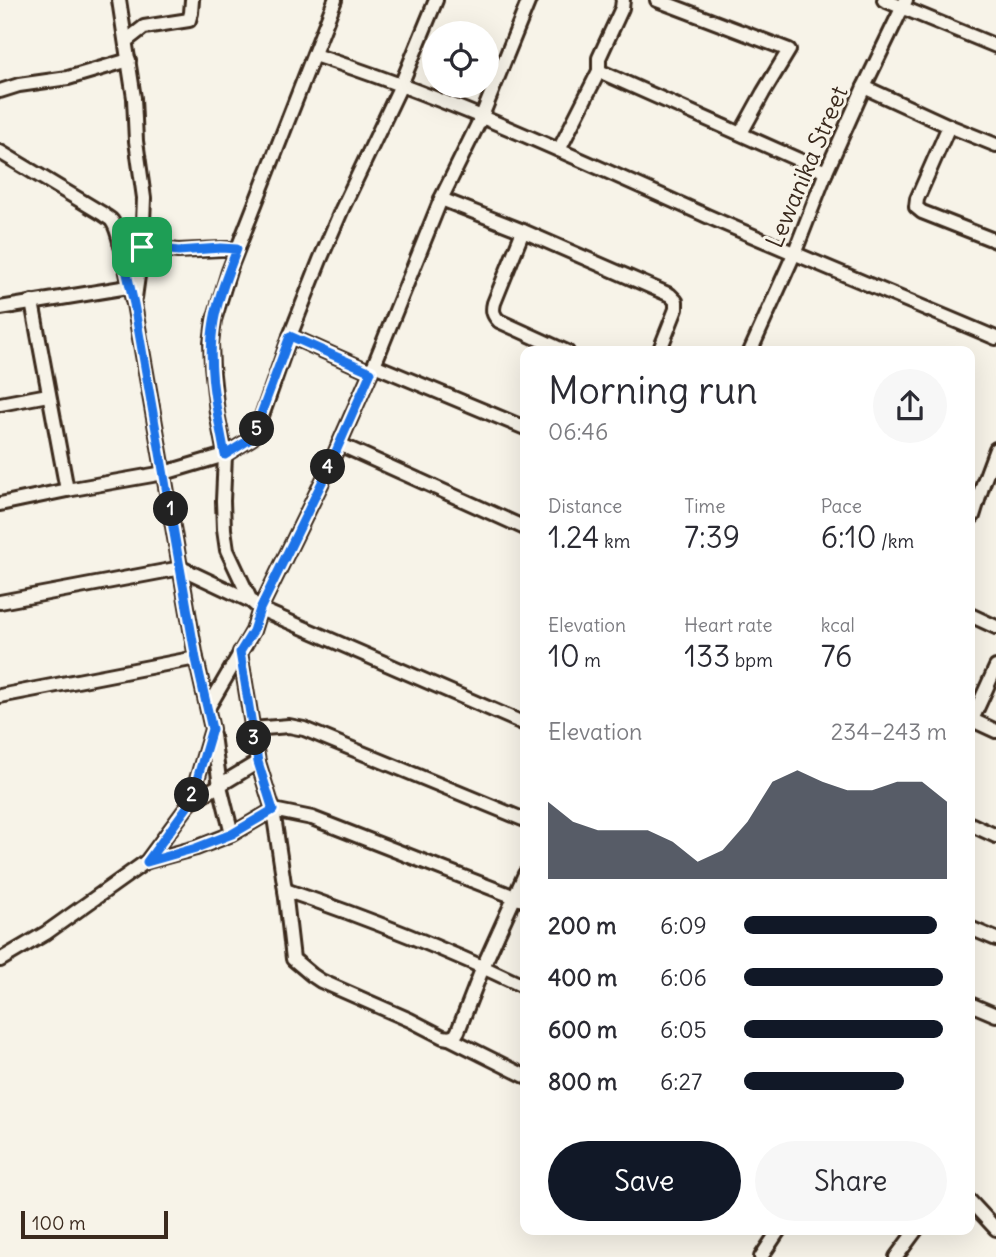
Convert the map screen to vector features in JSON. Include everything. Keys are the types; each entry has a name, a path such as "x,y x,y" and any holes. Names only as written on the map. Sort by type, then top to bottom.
{"street":[{"path":"119,0 135,97 138,161 144,198 142,247 133,286"},
{"path":"126,41 144,27 189,20 192,0"},
{"path":"256,605 235,568 225,540 225,455 212,366 214,320 237,249 335,0"},
{"path":"0,504 164,473 225,455 252,438 342,209 401,85 436,0"},
{"path":"208,708 253,631 256,605 339,444 373,368 441,199 482,116 529,0"},
{"path":"559,150 599,71 599,58 622,8 623,0"},
{"path":"657,0 789,50 741,133"},
{"path":"884,0 904,4 996,46"},
{"name":"Lewanika Street","path":"753,346 794,254 826,172 904,4"},
{"path":"314,55 375,74 482,116 794,254 996,338"},
{"path":"0,90 68,78 129,60"},
{"path":"599,71 826,172"},
{"path":"864,87 996,145"},
{"path":"950,126 917,199 916,207 922,212 996,241"},
{"path":"1,155 103,214 113,222 118,234 133,286 196,659 232,834"},
{"path":"441,199 523,231 670,295 676,301 676,309 661,346"},
{"path":"523,231 492,310 499,321 554,346"},
{"path":"120,243 178,251 237,249"},
{"path":"0,308 133,286"},
{"path":"32,302 67,490"},
{"path":"290,336 520,426"},
{"path":"0,404 48,395"},
{"path":"339,444 520,526"},
{"path":"975,510 996,449"},
{"path":"0,602 181,568 256,605 520,722"},
{"path":"975,617 996,626"},
{"path":"240,652 258,762 273,810 293,959 321,981 449,1038 520,1074"},
{"path":"0,696 196,659"},
{"path":"975,711 996,667"},
{"path":"975,723 996,731"},
{"path":"252,729 289,726 303,729 520,818"},
{"path":"0,960 46,933 147,862 190,803 212,729"},
{"path":"190,803 258,762"},
{"path":"147,862 232,834 273,810 312,818 520,898 483,967 458,1031 455,1036 449,1038"},
{"path":"975,826 996,836"},
{"path":"285,890 386,926 520,984"},
{"path":"975,930 996,939"},
{"path":"975,1006 996,1015"},
{"path":"975,1207 996,1229"},
{"path":"761,1257 776,1235"},
{"path":"896,1257 912,1235"}],"route":[{"path":"120,243 142,247 190,252 237,249 214,320 211,343 217,414 225,455 244,445 257,429 290,336 371,372 326,474 260,609 253,631 240,652 258,762 273,810 232,834 147,862 190,803 212,729 196,659 134,304 120,243"}]}
